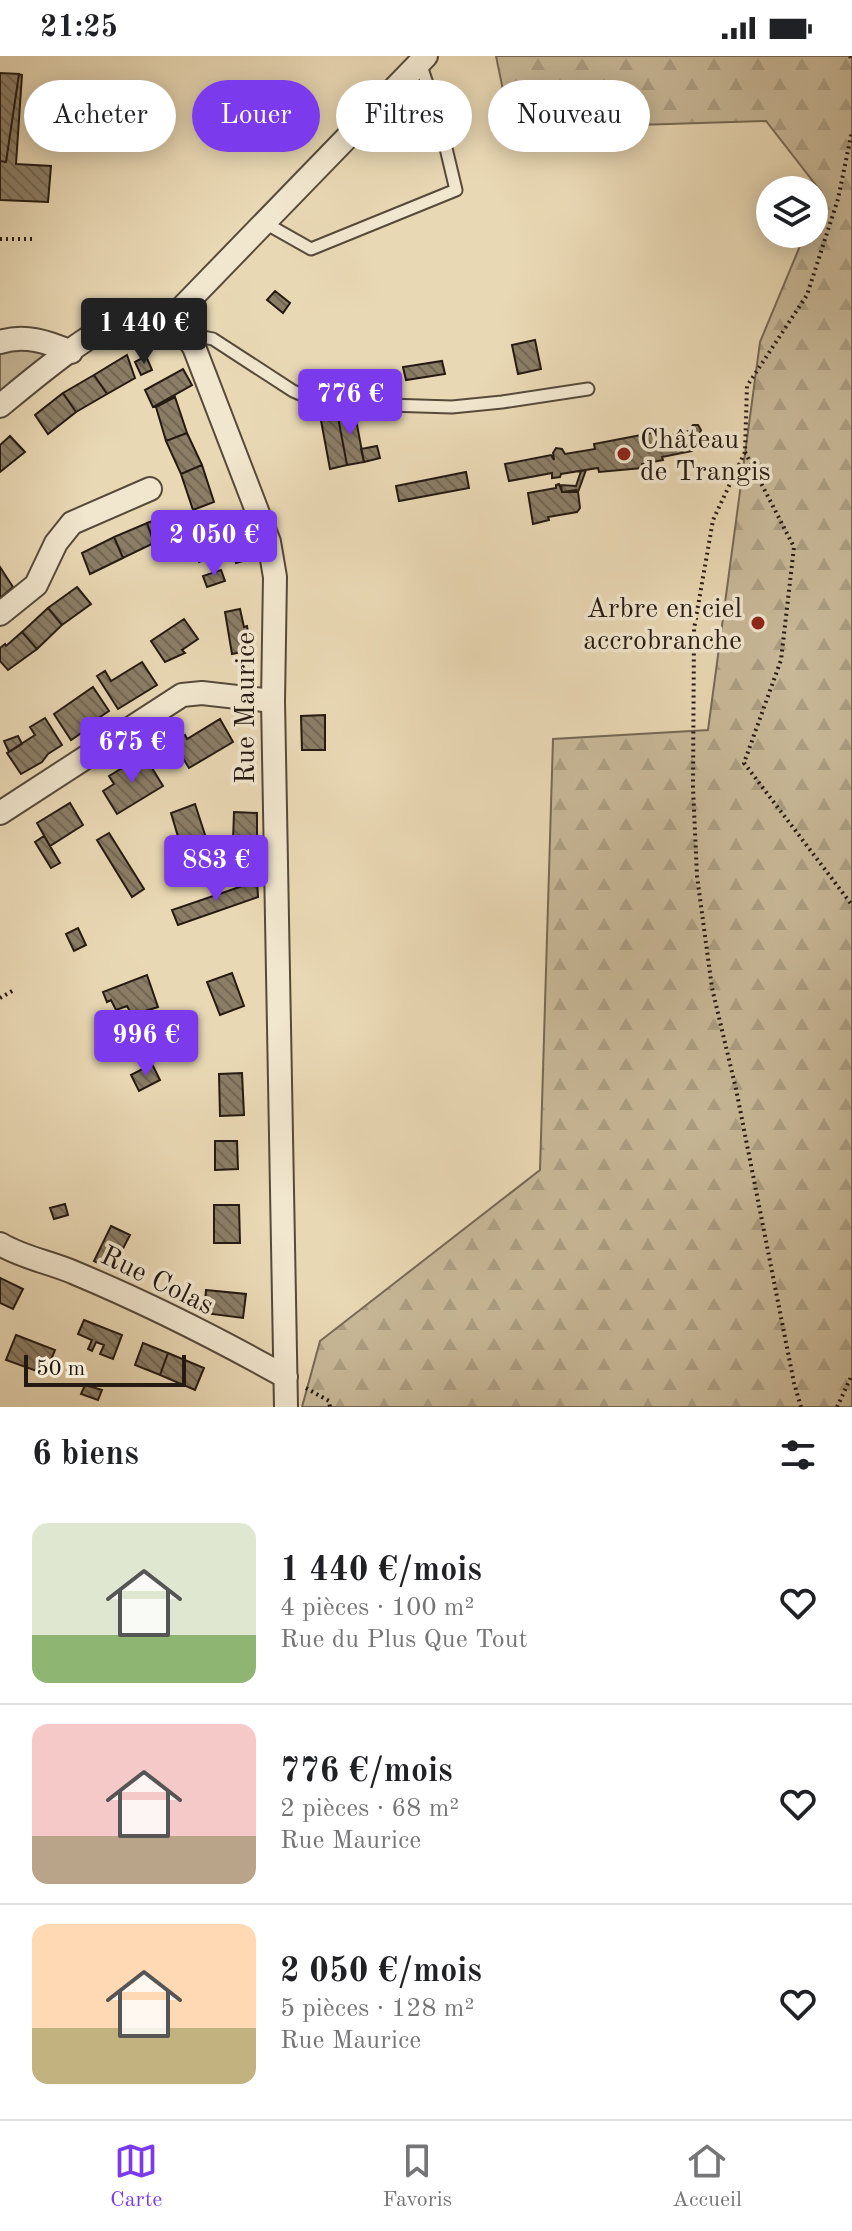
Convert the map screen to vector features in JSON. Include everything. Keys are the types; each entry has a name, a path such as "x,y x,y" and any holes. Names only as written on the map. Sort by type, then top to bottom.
{"street":[{"path":"0,406 71,352 130,317 153,314 178,325 265,223 423,59"},
{"name":"Rue Maurice","path":"178,325 194,347 269,542 275,577 273,701 286,1407"},
{"path":"0,342 13,338 46,341 71,352"},
{"path":"0,614 36,585 56,543 72,523 150,489"},
{"path":"0,813 182,695 202,693 273,701"},
{"name":"Rue Colas","path":"0,1244 14,1253 72,1271 286,1377"}],"lane":[{"path":"265,223 311,249 456,190 423,59"},
{"path":"178,325 213,339 293,391 322,403 452,407 588,389"}],"path":[{"path":"801,1407 736,1089 712,988 697,876 693,787 694,629 713,520 745,452 747,386 807,295 838,199 852,131"},
{"path":"0,239 35,239"},
{"path":"745,452 794,547 781,660 744,763 852,905"},
{"path":"0,998 14,990"},
{"path":"837,1407 852,1375"},
{"path":"286,1377 329,1401 330,1407"}],"green space":[{"path":"496,56 852,56 852,1407 302,1407 320,1341 540,1170 553,739 708,730 760,342 799,248 828,248 828,176 809,176 766,121 650,125 650,80 501,80"},
{"path":"14,345 58,351 0,401 0,349"}],"building":[{"path":"0,73 19,74 6,162 0,161"},
{"path":"19,74 22,75 16,164 51,166 48,202 0,200 0,161 6,162"},
{"path":"275,291 290,303 283,313 267,300"},
{"path":"535,340 541,369 518,374 512,345"},
{"path":"127,355 135,378 107,394 94,375"},
{"path":"146,356 152,370 141,375 135,362"},
{"path":"442,361 445,374 406,380 403,367"},
{"path":"183,369 192,385 153,407 145,390"},
{"path":"94,375 107,394 76,412 63,393"},
{"path":"63,393 76,412 48,434 35,415"},
{"path":"175,397 187,433 166,441 156,407"},
{"path":"354,409 364,462 347,465 337,412"},
{"path":"337,412 347,465 330,469 320,415"},
{"name":"Château de Trangis","path":"693,425 698,425 701,430 698,437 689,436 692,451 662,457 663,460 642,464 642,468 599,472 598,468 561,474 560,477 552,478 552,473 509,481 505,464 551,455 554,460 556,448 562,449 565,454 595,449 594,444 657,432 658,437 689,431"},
{"path":"187,433 202,465 181,474 166,441"},
{"path":"10,436 25,452 0,472 0,445"},
{"path":"377,446 380,458 364,462 361,449"},
{"path":"202,465 214,502 193,510 181,474"},
{"path":"586,470 578,492 562,492 561,485 576,486 581,471"},
{"path":"466,472 469,488 399,501 396,486"},
{"path":"559,484 562,492 578,492 580,508 577,512 548,517 549,520 533,524 528,493 556,488"},
{"path":"240,511 243,521 204,534 201,525"},
{"path":"180,512 189,532 154,543 147,523"},
{"path":"147,523 154,543 123,558 114,537"},
{"path":"201,525 212,557 199,562 188,529"},
{"path":"244,526 253,558 236,563 227,532"},
{"path":"114,537 123,558 90,574 82,553"},
{"path":"0,567 13,587 0,598"},
{"path":"221,570 225,581 207,587 203,576"},
{"path":"77,587 91,604 62,625 48,608"},
{"path":"48,608 62,625 37,649 22,632"},
{"path":"240,609 251,650 232,654 225,612"},
{"path":"184,619 198,639 182,650 185,653 165,662 151,641"},
{"path":"22,632 37,649 8,670 0,661 0,648"},
{"path":"142,662 157,685 118,709 97,676 105,671 111,681"},
{"path":"93,687 109,711 71,740 54,714"},
{"path":"325,715 325,750 302,750 301,716"},
{"path":"45,718 62,745 21,774 7,753 35,735 30,727"},
{"path":"220,719 233,742 189,768 173,742 185,735 187,739"},
{"path":"18,736 22,744 9,752 4,741"},
{"path":"144,755 163,786 117,814 103,791 114,784 109,776"},
{"path":"70,803 83,825 50,846 37,823"},
{"path":"195,804 207,841 182,850 171,813"},
{"path":"234,812 257,813 257,843 233,841"},
{"path":"109,833 144,889 132,897 97,840"},
{"path":"44,836 60,863 51,868 35,842"},
{"path":"257,881 258,897 178,925 172,910"},
{"path":"78,928 86,945 74,951 66,934"},
{"path":"232,973 244,1006 220,1015 207,982"},
{"path":"147,975 158,1007 132,1015 127,1006 116,1010 111,1000 107,1002 103,992"},
{"path":"152,1064 160,1080 139,1091 131,1075"},
{"path":"242,1073 244,1115 220,1116 219,1074"},
{"path":"215,1141 237,1141 238,1169 215,1170"},
{"path":"65,1204 68,1215 54,1219 50,1208"},
{"path":"214,1205 239,1205 240,1243 214,1243"},
{"path":"111,1226 130,1235 112,1270 94,1261"},
{"path":"0,1278 23,1289 13,1309 0,1303"},
{"path":"206,1290 246,1294 243,1318 204,1313"},
{"path":"84,1320 122,1335 113,1359 100,1354 104,1345 96,1342 92,1351 88,1349 92,1340 78,1334"},
{"path":"16,1335 55,1350 45,1374 6,1360"},
{"path":"143,1343 168,1353 160,1375 135,1365"},
{"path":"168,1353 204,1368 195,1390 160,1375"},
{"path":"85,1385 102,1390 98,1400 81,1394"}],"place":[{"name":"Château de Trangis","path":"624,454"},
{"name":"Arbre en ciel accrobranche","path":"758,623"}]}
